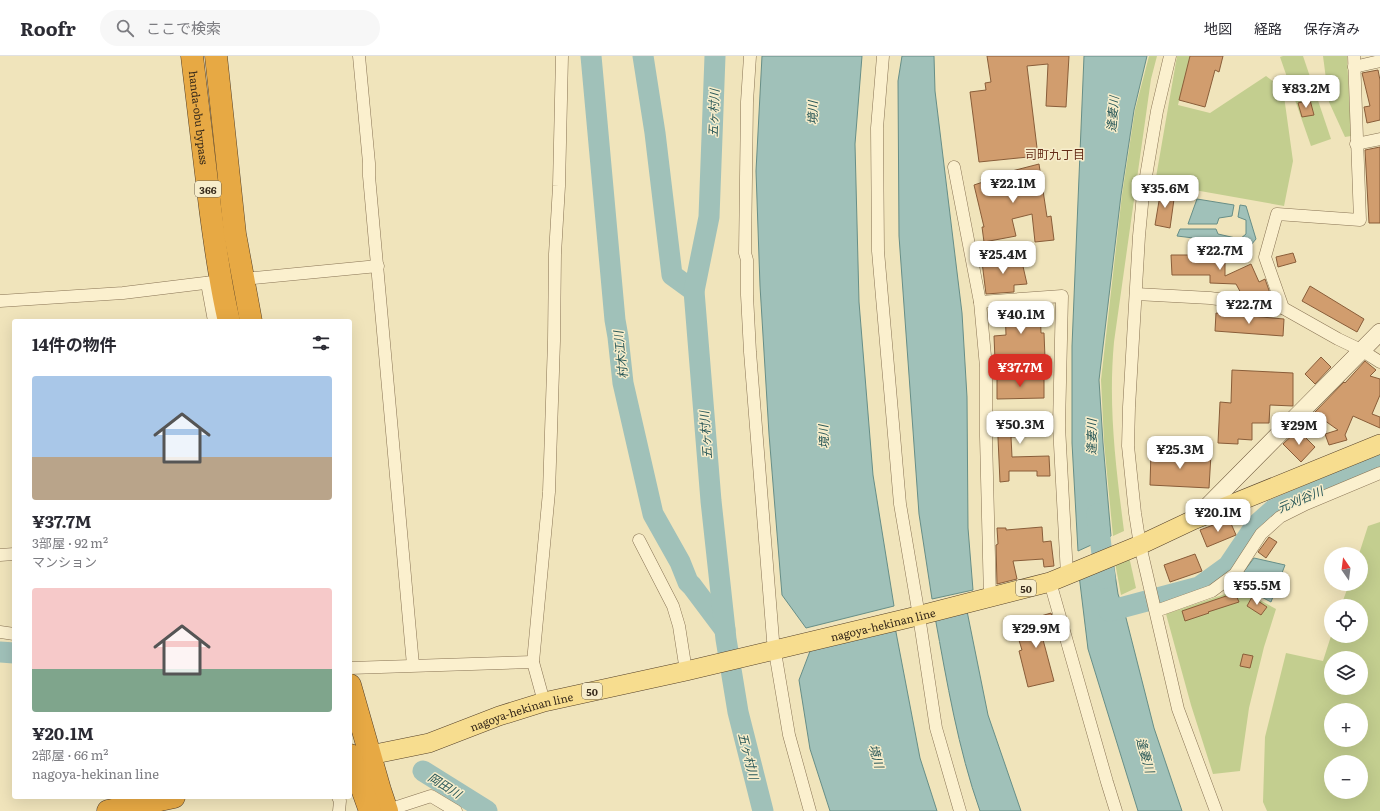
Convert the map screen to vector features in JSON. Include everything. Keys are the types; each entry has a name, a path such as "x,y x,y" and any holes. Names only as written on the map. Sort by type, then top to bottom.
{"highway":[{"name":"handa-obu bypass","path":"192,56 214,282 228,319"},
{"name":"handa-obu bypass","path":"216,56 235,234 251,319"},
{"path":"352,714 355,757 382,811"},
{"path":"108,811 165,799"}],"main road":[{"name":"nagoya-hekinan line","path":"355,757 429,743 499,716 544,702 686,671 919,616 1050,582 1067,575 1142,551 1193,520 1380,444"}],"street":[{"path":"359,56 412,665"},
{"path":"544,702 533,662 549,492 562,56"},
{"path":"750,56 747,102 745,221 750,352 774,650 789,735 810,811"},
{"path":"883,56 877,128 878,251 900,504 936,728 960,811"},
{"path":"1170,56 1158,111 1143,194 1139,236 1128,446 1135,513 1142,551 1178,709 1216,811"},
{"path":"1283,308 1265,257 1277,214 1360,220 1354,61 1380,61"},
{"path":"1356,144 1380,139"},
{"path":"954,167 980,302 986,367 987,598"},
{"path":"243,279 378,266"},
{"path":"0,301 123,293 214,282 214,319"},
{"path":"1136,294 1210,298 1283,308 1338,339 1361,350 1380,362"},
{"path":"980,302 1062,296 1059,426 1067,575"},
{"path":"1193,520 1380,332"},
{"path":"1156,610 1212,591 1235,574 1261,534 1280,517 1306,504 1380,473"},
{"path":"639,540 673,606 679,626 686,671"},
{"path":"0,555 12,554"},
{"path":"1050,582 1116,811"},
{"path":"0,632 12,634"},
{"path":"352,668 412,665 480,665 533,662"},
{"path":"382,811 431,796 456,811"},
{"path":"339,799 339,811"}],"green space":[{"path":"1149,56 1157,56 1151,79 1114,342 1112,366 1112,414 1124,531 1113,536 1104,442 1101,380 1122,195 1135,110"},
{"path":"1177,56 1190,56 1178,105 1210,113 1266,76 1283,89 1293,161 1284,206 1155,183"},
{"path":"1303,56 1331,139 1311,146 1280,57"},
{"path":"1323,56 1347,56 1351,136 1345,137 1329,102"},
{"path":"1380,522 1380,811 1267,811 1263,802 1265,737 1286,653 1323,661 1324,658 1324,695 1368,695 1368,651 1326,651 1329,643 1368,643 1368,599 1344,599 1346,591 1368,591 1368,547 1361,547 1368,526"},
{"path":"1128,552 1136,588 1121,595 1114,557"},
{"path":"1240,589 1276,609 1264,647 1249,708 1240,771 1213,774 1191,705 1166,614"}],"water":[{"name":"境川","path":"762,56 862,56 855,144 859,302 873,475 894,606 806,628 782,595 769,434 760,286 756,171"},
{"path":"902,56 934,56 935,91 962,313 967,397 968,528 973,590 932,599 919,514 899,236 898,81"},
{"path":"1084,56 1147,56 1134,110 1121,195 1099,380 1111,536 1078,551 1072,443 1072,346"},
{"path":"1197,199 1234,205 1232,216 1219,218 1217,224 1188,224"},
{"path":"1240,205 1246,206 1256,239 1251,245 1177,236 1180,229 1216,229 1218,234 1240,239 1246,234 1246,220 1238,217"},
{"path":"1254,558 1285,565 1271,602 1235,583"},
{"path":"1113,561 1118,594 1125,614 1154,728 1182,811 1138,811 1088,649 1079,575"},
{"path":"967,611 988,715 1021,811 980,811 965,764 935,617"},
{"name":"境川","path":"895,627 920,758 937,811 830,811 810,749 799,680 812,646"}],"building":[{"path":"987,56 1069,56 1066,107 1046,106 1048,64 1027,66 1038,156 979,162 970,92 986,90 985,83 991,82"},
{"path":"1190,56 1223,56 1219,72 1215,70 1205,107 1179,100"},
{"path":"1378,70 1380,80 1380,120 1367,123 1364,107 1370,106 1362,73"},
{"path":"1310,100 1314,115 1302,117 1298,103"},
{"path":"1380,147 1380,223 1369,223 1365,150"},
{"path":"1039,164 1047,217 1051,216 1054,240 1035,242 1032,214 1012,219 1016,236 984,242 982,227 984,227 974,185 983,182 981,179"},
{"path":"1161,189 1175,192 1170,228 1155,225"},
{"path":"1225,243 1225,276 1251,264 1259,282 1265,279 1271,296 1263,298 1262,295 1257,297 1250,296 1249,294 1242,295 1236,284 1210,283 1210,275 1172,275 1171,255 1210,255 1210,244"},
{"path":"1015,253 1017,263 1022,262 1027,284 1014,285 1014,292 986,294 982,262 1001,260 1001,256"},
{"path":"1293,253 1296,262 1278,267 1276,257"},
{"path":"1310,286 1364,319 1357,332 1302,301"},
{"path":"1040,305 1041,333 1044,333 1045,358 995,360 994,336 1006,335 1005,308"},
{"path":"1216,313 1284,319 1283,336 1215,331"},
{"path":"1321,357 1331,367 1315,384 1305,374"},
{"path":"1365,361 1376,370 1370,376 1380,379 1380,395 1372,414 1380,417 1380,428 1353,416 1345,435 1347,440 1329,445 1325,434 1338,430 1314,413"},
{"path":"1232,370 1293,373 1293,406 1270,405 1269,423 1252,423 1252,440 1238,439 1238,444 1218,443 1220,402 1231,403"},
{"path":"997,378 1044,378 1044,398 997,399"},
{"path":"1044,415 1044,436 1011,437 1012,457 1049,456 1050,476 1037,476 1037,471 1009,471 1009,481 1000,482 997,416"},
{"path":"1298,430 1315,447 1301,462 1283,444"},
{"path":"1151,452 1211,454 1209,488 1150,485"},
{"path":"1229,519 1236,535 1207,547 1200,530"},
{"path":"1042,527 1043,542 1051,541 1054,566 1044,567 1043,559 1013,561 1017,579 997,584 997,528 1006,528 1006,530"},
{"path":"1269,537 1277,542 1266,558 1258,552"},
{"path":"1195,554 1202,571 1170,582 1164,565"},
{"path":"1235,593 1239,602 1185,621 1182,611"},
{"path":"1252,597 1267,607 1261,615 1247,606"},
{"path":"1051,613 1057,632 1042,636 1054,681 1028,687 1019,651 1022,650 1014,624"},
{"path":"1243,654 1253,656 1250,668 1240,666"}],"waterway":[{"name":"村木江川","path":"591,56 615,320 623,383 653,514 680,562 688,582 725,630"},
{"path":"643,56 655,133 672,275 694,291"},
{"name":"五ヶ村川","path":"715,56 709,217 694,291 711,501 726,639 738,712 763,811"},
{"name":"元刈谷川","path":"1109,611 1199,587 1228,566 1255,526 1273,510 1380,465"},
{"name":"逢妻川","path":"1097,514 1105,578"},
{"name":"岡田川","path":"0,652 12,653"},
{"name":"岡田川","path":"423,771 487,811"}],"district":[{"name":"司町九丁目","path":"1055,154"}]}
